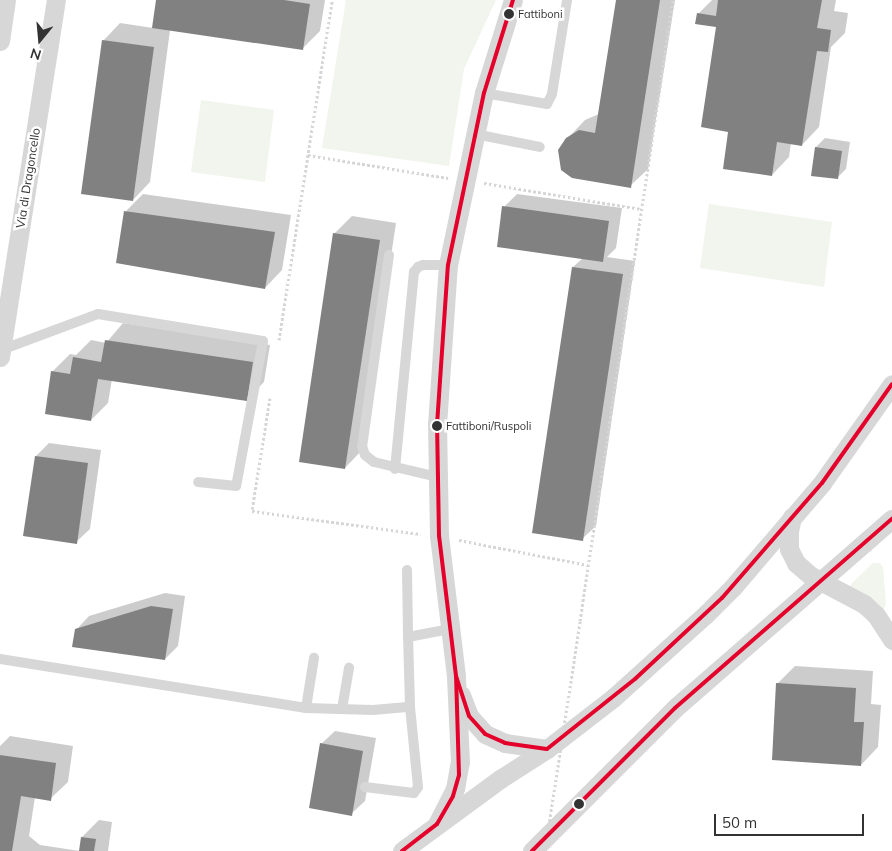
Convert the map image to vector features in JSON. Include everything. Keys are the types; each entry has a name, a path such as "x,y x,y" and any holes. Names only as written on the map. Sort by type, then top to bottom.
{"street":[{"path":"0,41 6,0"},
{"name":"Via di Dragoncello","path":"0,354 56,0"},
{"path":"437,824 453,796 458,775 456,676 439,536 437,425 448,265 484,93 513,0"},
{"path":"402,851 437,824 547,749 613,698 666,652 722,598 822,483 892,384"},
{"path":"793,517 789,531 790,553 801,569 864,604 876,615 892,640"},
{"path":"532,851 669,714 892,519"},
{"path":"456,676 469,716 485,734 505,743 547,749"}],"lane":[{"path":"484,93 548,104 552,94 567,0"},
{"path":"475,134 540,147"},
{"path":"389,255 362,446 365,454 374,462 395,469 438,477"},
{"path":"395,469 414,272 423,265 448,265"},
{"path":"0,354 98,314 263,342 236,486 198,482"},
{"path":"365,787 414,794 418,788 410,707 407,570"},
{"path":"408,637 450,628"},
{"path":"0,658 306,708 373,710 410,707"},
{"path":"306,708 314,658"},
{"path":"342,709 349,668"}],"path":[{"path":"278,343 332,0"},
{"path":"545,851 673,0"},
{"path":"270,392 252,511 439,536 588,565"}],"shaded area":[{"path":"346,0 496,0 464,69 449,166 322,148"},
{"path":"201,100 274,110 265,182 191,172"},
{"path":"709,204 832,222 824,287 700,268"},
{"path":"873,563 880,563 883,567 886,604 883,611 849,589 852,583"}],"building":[{"path":"156,0 284,0 310,4 303,50 152,28"},
{"path":"616,0 660,0 631,188 572,178 561,170 558,150 566,138 579,130 595,133"},
{"path":"718,0 822,0 817,28 831,30 828,52 817,51 802,146 777,142 772,176 723,169 728,132 701,127 716,27 695,24 697,13 716,16"},
{"path":"102,40 154,47 133,201 81,194"},
{"path":"815,147 842,151 838,179 811,176"},
{"path":"502,206 609,221 603,262 497,247"},
{"path":"124,211 275,232 265,289 116,263"},
{"path":"333,233 380,240 345,469 299,462"},
{"path":"572,267 623,274 583,541 532,533"},
{"path":"105,340 253,362 247,401 98,379 91,421 45,414 51,371 70,374 73,357 101,362"},
{"path":"35,456 88,463 77,544 23,536"},
{"path":"151,606 173,609 165,660 72,647 75,629"},
{"path":"776,683 856,688 854,722 864,722 861,766 772,760"},
{"path":"320,743 363,751 352,816 309,808"},
{"path":"0,755 56,763 51,801 21,796 12,851 0,851"},
{"path":"81,837 96,839 94,851 79,851"}],"transit line":[{"path":"402,851 437,824 453,796 459,775 456,676 439,536 437,425 448,265 484,93 513,0"},
{"path":"456,676 469,716 485,734 505,743 547,749 635,679 722,598 822,483 892,384"},
{"path":"532,851 675,708 892,519"}],"place":[{"name":"Fattiboni","path":"509,14"},
{"name":"Fattiboni/Ruspoli","path":"437,426"}]}
